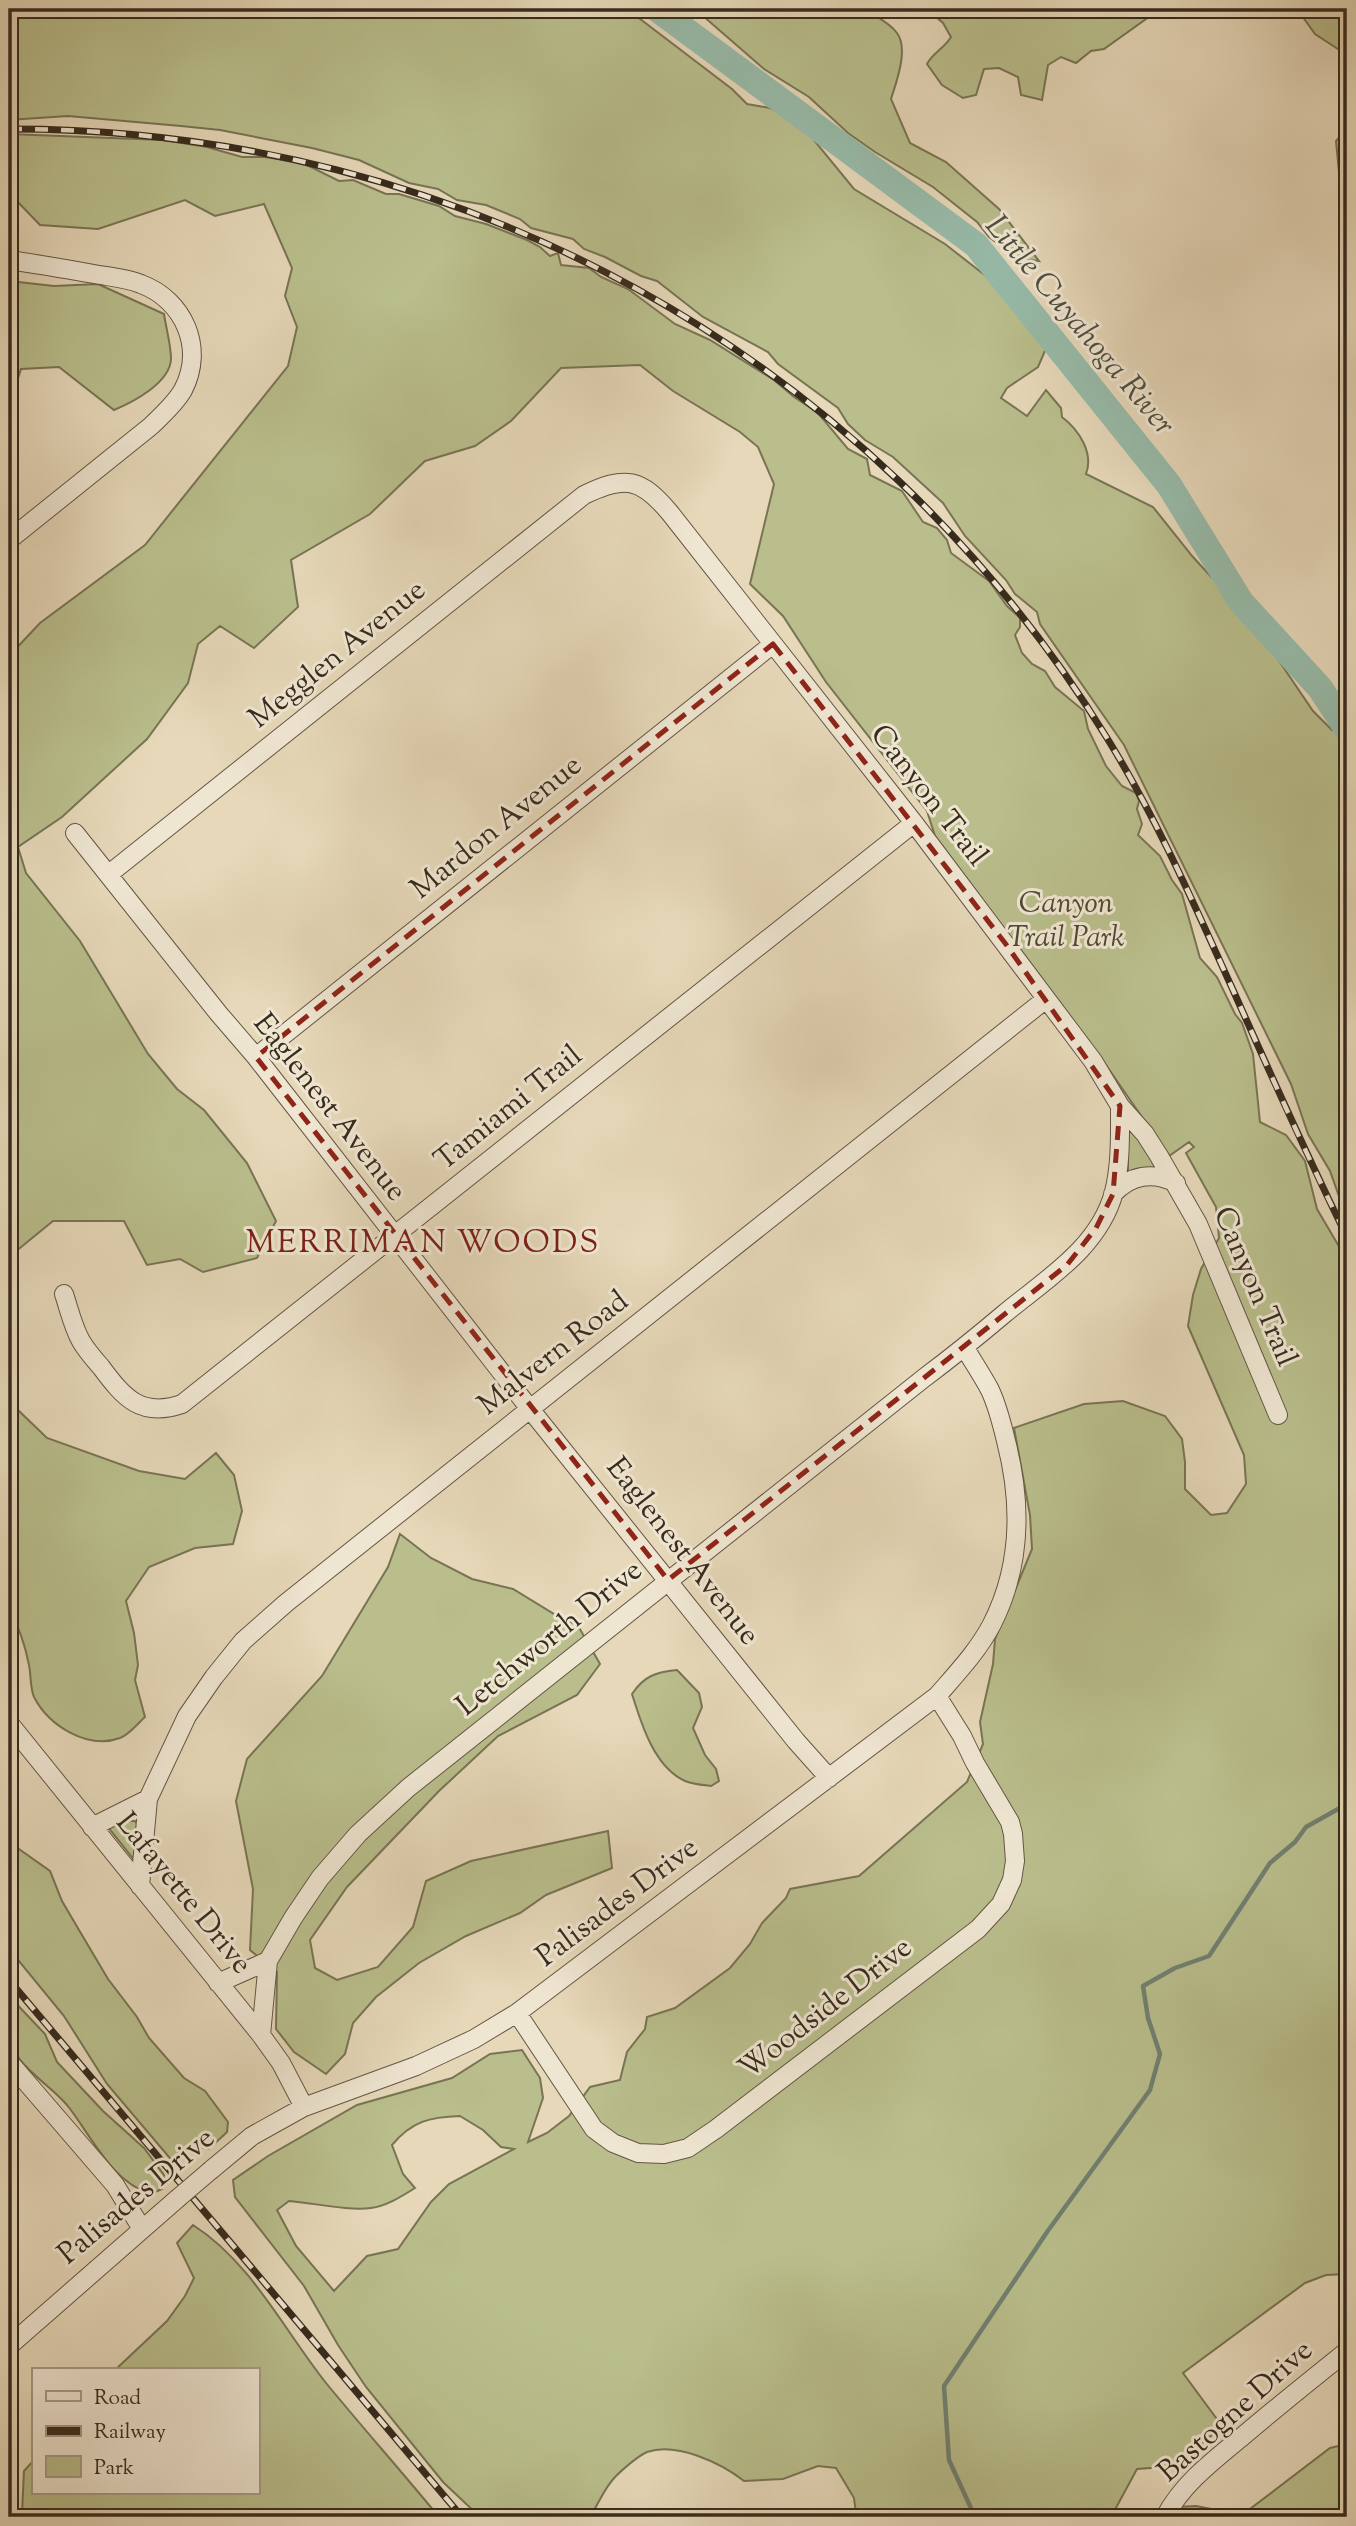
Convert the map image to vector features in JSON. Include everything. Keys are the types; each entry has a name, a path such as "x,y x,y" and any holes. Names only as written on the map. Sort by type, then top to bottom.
{"street":[{"path":"9,260 144,284 174,304 186,323 191,339 192,358 183,390 151,426 9,540"},
{"name":"Canyon Trail","path":"605,485 617,481 633,484 655,495 914,823 1093,1061 1120,1106 1145,1134 1198,1224 1278,1415"},
{"name":"Megglen Avenue","path":"109,874 584,495 605,485"},
{"name":"Mardon Avenue","path":"256,1057 773,644"},
{"name":"Tamiami Trail","path":"64,1294 81,1341 123,1394 136,1405 151,1409 171,1408 182,1404 914,823"},
{"name":"Eaglenest Avenue","path":"75,833 256,1057 530,1409 829,1779"},
{"name":"Malvern Road","path":"140,1886 148,1799 187,1717 243,1641 297,1594 1046,999"},
{"name":"Letchworth Drive","path":"261,2035 268,1961 320,1878 358,1834 408,1788 1075,1257 1096,1228 1113,1194 1119,1164 1120,1106"},
{"name":"Canyon Trail","path":"1113,1194 1126,1182 1145,1175 1158,1175 1176,1183"},
{"name":"Palisades Drive","path":"9,2346 252,2136 304,2107 416,2066 474,2039 517,2013 937,1696 973,1655 992,1623 1007,1586 1018,1535 1016,1485 1003,1427 990,1391 964,1348"},
{"name":"Woodside Drive","path":"517,2013 594,2129 612,2143 638,2153 664,2154 688,2148 716,2129 978,1929 994,1913 1007,1893 1015,1861 1010,1822 937,1696"},
{"name":"Lafayette Drive","path":"9,1723 261,2035 281,2063 304,2107"},
{"path":"92,1827 148,1799"},
{"path":"218,1983 268,1961"},
{"path":"10,2066 115,2185 142,2229"},
{"name":"Bastogne Drive","path":"1165,2517 1174,2501 1214,2460 1347,2351"}],"highlighted area":[{"path":"773,644 1005,943 1120,1106 1113,1194 1096,1228 1067,1265 668,1580 256,1057"}],"green space":[{"path":"9,9 627,9 732,89 747,104 770,108 800,123 854,189 945,244 986,276 1024,312 1047,346 1038,367 1007,388 1001,398 1027,416 1046,390 1061,408 1062,417 1074,428 1083,442 1088,458 1086,474 1153,507 1193,557 1237,605 1313,711 1332,730 1347,732 1347,1219 1330,1171 1308,1134 1291,1084 1124,745 1040,624 1037,612 1015,594 1006,580 965,536 943,503 893,457 865,440 848,424 838,408 778,364 768,352 703,317 657,281 584,249 573,239 531,228 520,219 486,205 457,200 438,189 409,183 359,160 220,130 68,116 9,120"},
{"path":"695,9 865,9 886,23 897,33 902,48 891,99 910,143 946,162 999,209 1039,261 1019,259 989,237 977,222 933,187 875,152 848,133 809,97 764,69"},
{"path":"927,9 1160,9 1104,49 1091,51 1076,63 1061,57 1048,65 1042,100 1021,95 1018,77 999,68 984,69 976,95 963,98 942,85 927,64 951,37 943,23"},
{"path":"1303,9 1347,9 1347,55 1315,34 1300,13"},
{"path":"1347,128 1347,180 1339,172 1336,141"},
{"name":"Canyon Trail Park","path":"9,134 163,140 207,147 242,157 265,157 303,163 339,181 353,180 386,194 399,194 439,206 455,216 486,224 527,240 550,256 558,253 561,265 589,268 601,277 628,289 675,324 710,340 774,380 818,413 848,449 867,459 870,475 902,491 923,522 937,528 947,540 951,553 989,581 1007,606 1020,618 1020,627 1015,635 1022,653 1032,664 1045,671 1055,687 1084,711 1088,729 1106,766 1122,786 1136,793 1142,824 1138,835 1160,856 1182,894 1200,958 1217,977 1242,1023 1253,1054 1260,1122 1286,1135 1305,1161 1317,1209 1347,1260 1347,2274 1326,2275 1305,2283 1183,2373 1222,2426 1177,2466 1137,2469 1111,2517 859,2517 854,2498 836,2468 818,2466 783,2479 744,2481 723,2467 698,2456 659,2450 643,2454 616,2476 590,2517 480,2517 443,2482 366,2387 304,2286 235,2197 233,2180 268,2156 357,2105 452,2078 490,2054 522,2050 540,2078 543,2098 528,2142 547,2133 569,2116 590,2087 620,2080 627,2052 645,2029 647,2017 675,2008 730,1968 750,1944 762,1923 786,1898 790,1889 859,1876 967,1782 983,1744 980,1722 993,1664 995,1639 1032,1549 1030,1515 1014,1428 1084,1404 1123,1401 1165,1416 1182,1439 1185,1489 1211,1515 1227,1513 1246,1484 1244,1455 1188,1326 1201,1269 1219,1238 1216,1207 1186,1153 1194,1147 1189,1142 1169,1156 1099,1055 935,836 927,811 826,682 783,616 750,584 774,484 758,447 740,432 673,391 640,365 561,368 511,421 475,446 425,461 370,514 291,560 298,607 254,648 220,626 198,644 188,683 147,739 62,817 18,847 26,873 80,941 148,1054 177,1089 204,1110 247,1163 276,1221 257,1258 203,1272 180,1259 147,1265 124,1221 53,1221 9,1257 9,656 40,623 145,545 288,366 297,327 285,296 292,268 264,204 215,216 185,200 98,229 40,225 13,197 9,197","holes":["460,2116 483,2130 501,2147 514,2149 449,2184 431,2202 398,2249 367,2256 334,2291 296,2246 277,2210 289,2201 352,2208 383,2205 415,2188 403,2174 392,2145 407,2130 431,2119"]},
{"path":"9,281 54,286 98,284 164,314 171,359 169,368 158,384 114,410 59,367 21,369 9,406"},
{"path":"1132,1128 1156,1168 1128,1172 1128,1131"},
{"path":"9,1397 18,1410 47,1438 139,1471 185,1479 216,1453 234,1475 242,1511 233,1544 195,1548 149,1567 126,1601 138,1665 135,1680 145,1717 120,1738 95,1741 71,1733 49,1717 34,1697 26,1650 9,1609"},
{"path":"400,1534 431,1558 472,1579 513,1589 564,1620 577,1624 600,1664 577,1695 498,1736 439,1791 347,1887 310,1940 315,1968 337,1980 378,1967 413,1927 426,1881 471,1861 608,1831 612,1868 546,1895 520,1913 466,1936 419,1963 376,1997 353,2023 345,2054 326,2074 294,2052 276,2029 277,1972 250,1950 253,1889 236,1801 247,1759 322,1676 388,1567"},
{"path":"677,1670 699,1693 702,1707 693,1728 705,1755 716,1769 719,1781 711,1786 685,1781 665,1766 650,1743 632,1694 651,1676"},
{"path":"130,1821 137,1824 135,1861 108,1827"},
{"path":"9,1842 50,1871 62,1901 108,1979 137,2017 149,2038 184,2078 205,2091 228,2122 227,2132 209,2149 193,2146 174,2163 107,2084 64,2016 9,1949"},
{"path":"9,1996 45,2034 57,2062 103,2111 144,2148 164,2175 162,2189 151,2194 125,2180 103,2157 67,2105 20,2060 9,2036"},
{"path":"193,2225 214,2240 232,2258 265,2298 326,2383 439,2517 24,2517 24,2471 32,2462 32,2494 259,2494 259,2368 117,2368 167,2321 194,2278 177,2243"},
{"path":"1347,2444 1347,2517 1171,2517 1177,2507 1196,2506 1242,2515 1330,2448"}],"waterway":[{"name":"Little Cuyahoga River","path":"657,9 976,245 1169,485 1241,602 1320,688 1347,729"},
{"path":"975,2517 949,2460 944,2386 1047,2232 1150,2090 1160,2054 1148,2018 1143,1986 1175,1968 1209,1956 1270,1863 1295,1842 1306,1827 1347,1804"}],"railway":[{"path":"9,129 175,139 337,170 492,220 638,290 774,377 899,481 1010,602 1107,738 1174,862 1347,1237"},
{"path":"9,1980 462,2517"}],"district":[{"name":"MERRIMAN WOODS","path":"423,1244"}]}
